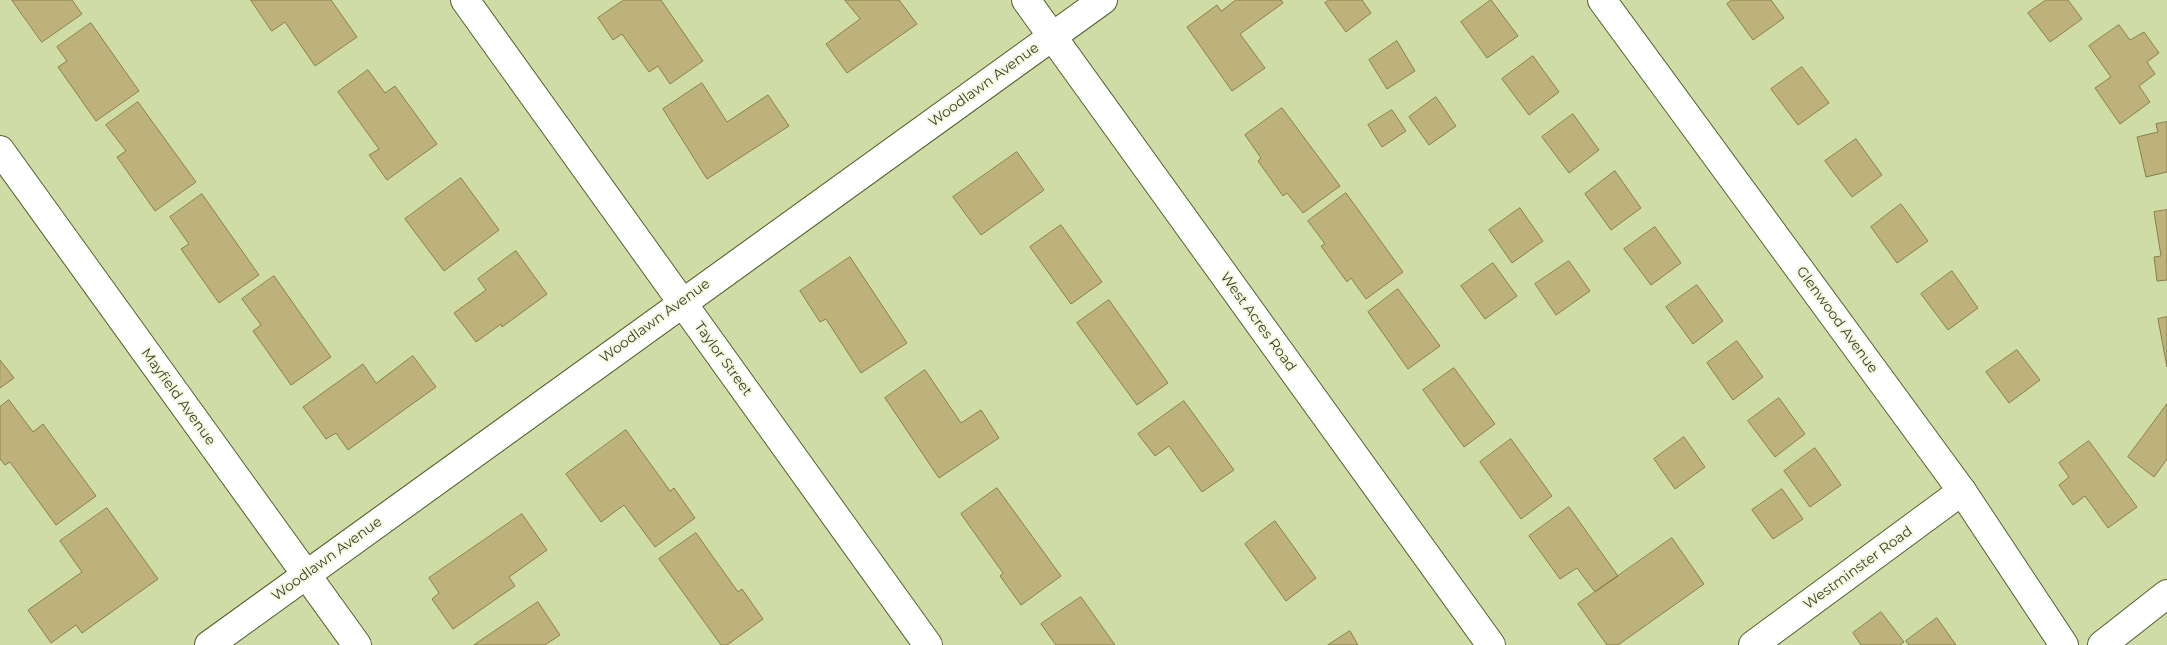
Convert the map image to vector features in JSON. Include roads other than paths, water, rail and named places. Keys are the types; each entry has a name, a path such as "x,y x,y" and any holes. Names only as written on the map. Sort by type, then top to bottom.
{"street":[{"name":"Taylor Street","path":"465,0 928,645"},
{"name":"West Acres Road","path":"1026,0 1491,645"},
{"name":"Woodlawn Avenue","path":"209,645 1103,0"},
{"name":"Glenwood Avenue","path":"1602,0 1962,491 2064,645"},
{"name":"Mayfield Avenue","path":"0,150 357,645"},
{"name":"Westminster Road","path":"1753,645 1962,491"},
{"path":"2102,645 2167,594"}]}
